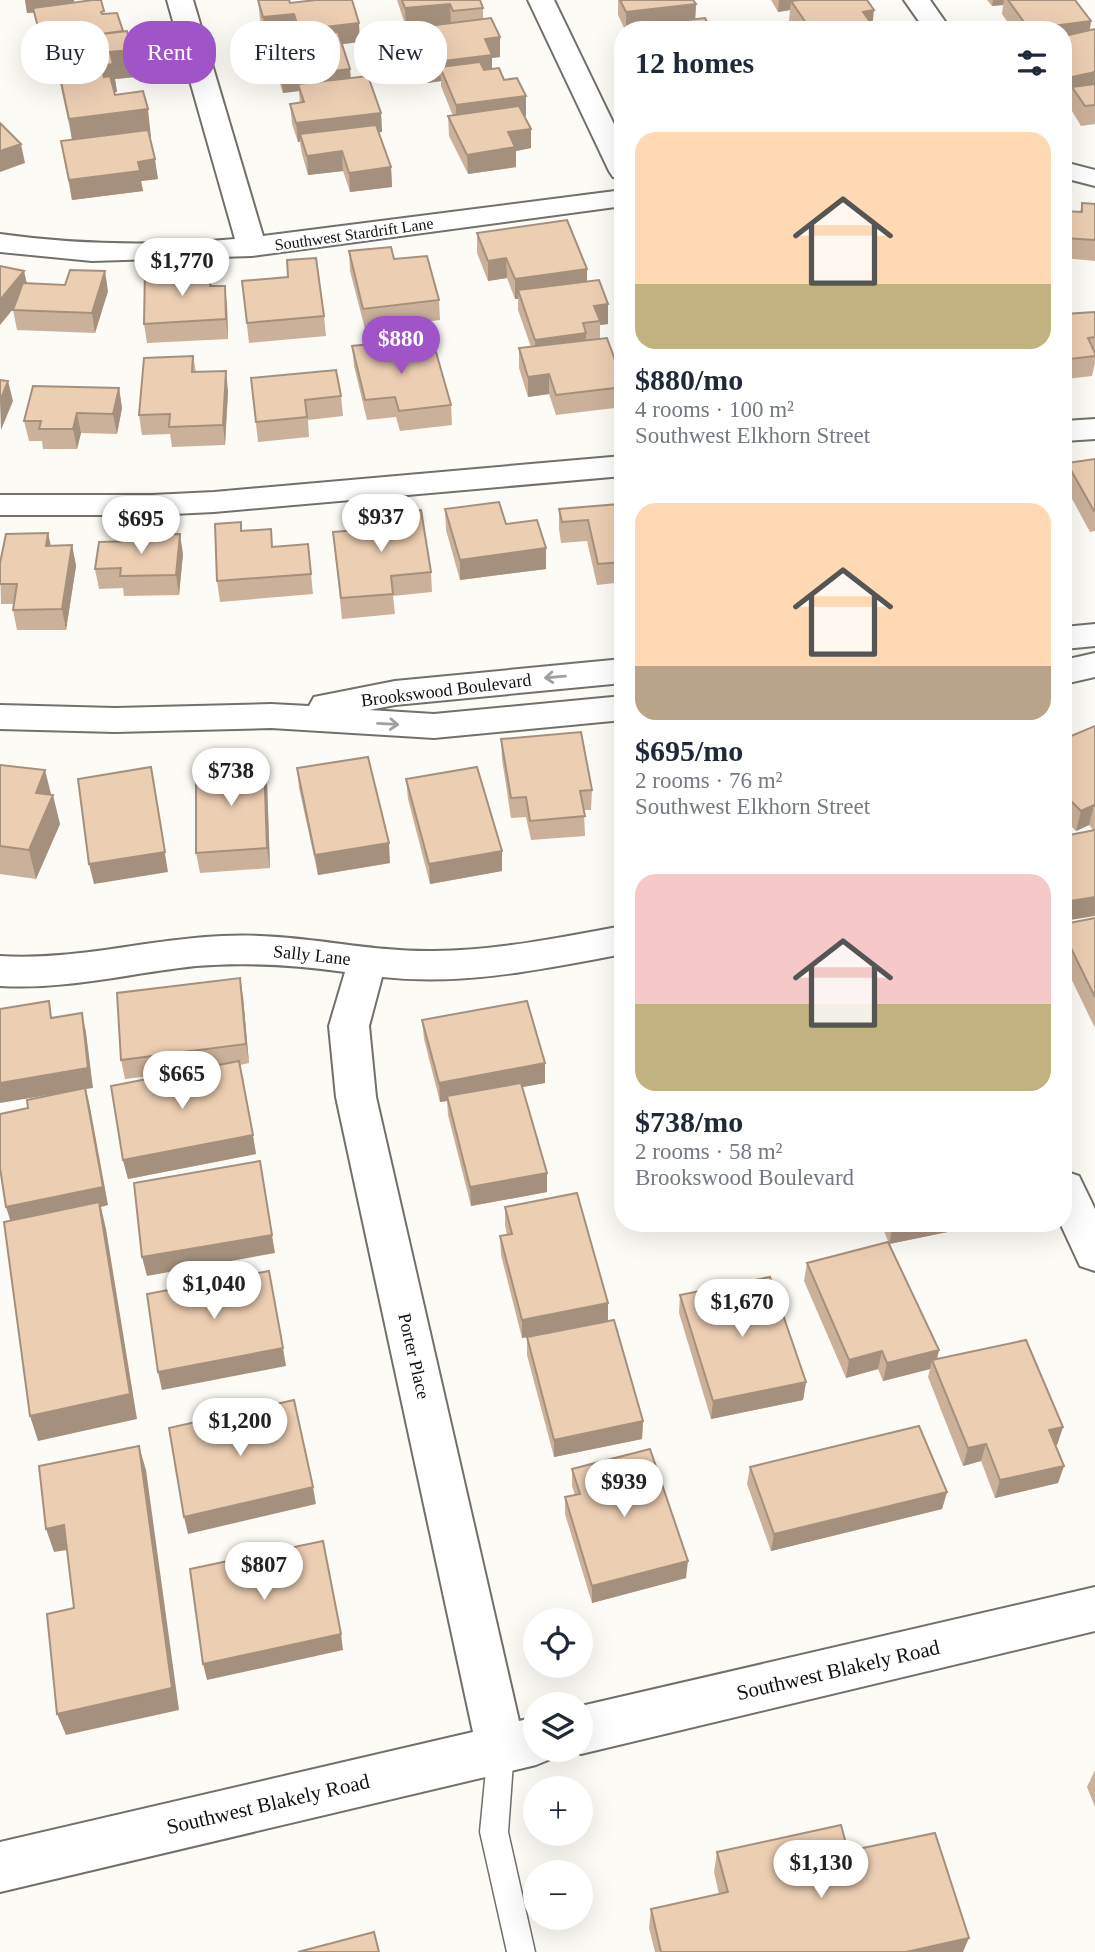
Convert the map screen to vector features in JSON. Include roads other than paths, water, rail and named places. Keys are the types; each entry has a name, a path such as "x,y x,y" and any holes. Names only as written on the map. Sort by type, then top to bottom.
{"street":[{"path":"180,0 252,247"},
{"path":"541,0 614,152"},
{"path":"917,0 932,21"},
{"path":"1072,172 1095,178"},
{"name":"Southwest Stardrift Lane","path":"0,243 99,255 169,254 252,247 614,199"},
{"path":"1072,430 1095,429"},
{"path":"0,505 152,505 214,502 614,467"},
{"path":"1072,637 1095,635"},
{"path":"1072,670 1095,665"},
{"name":"Brookswood Boulevard","path":"271,716 395,693 614,672"},
{"name":"Brookswood Boulevard","path":"0,717 139,720 271,716 434,726 614,709"},
{"name":"Sally Lane","path":"0,971 80,969 166,954 221,950 285,950 367,962 433,966 499,962 614,942"},
{"name":"Porter Place","path":"367,962 349,1026 356,1097 518,1745"},
{"path":"1072,1205 1095,1253"},
{"name":"Southwest Blakely Road","path":"593,1727 1095,1609"},
{"name":"Southwest Blakely Road","path":"0,1867 518,1745"}],"lane":[{"path":"518,1745 494,1832 521,1952"}]}
